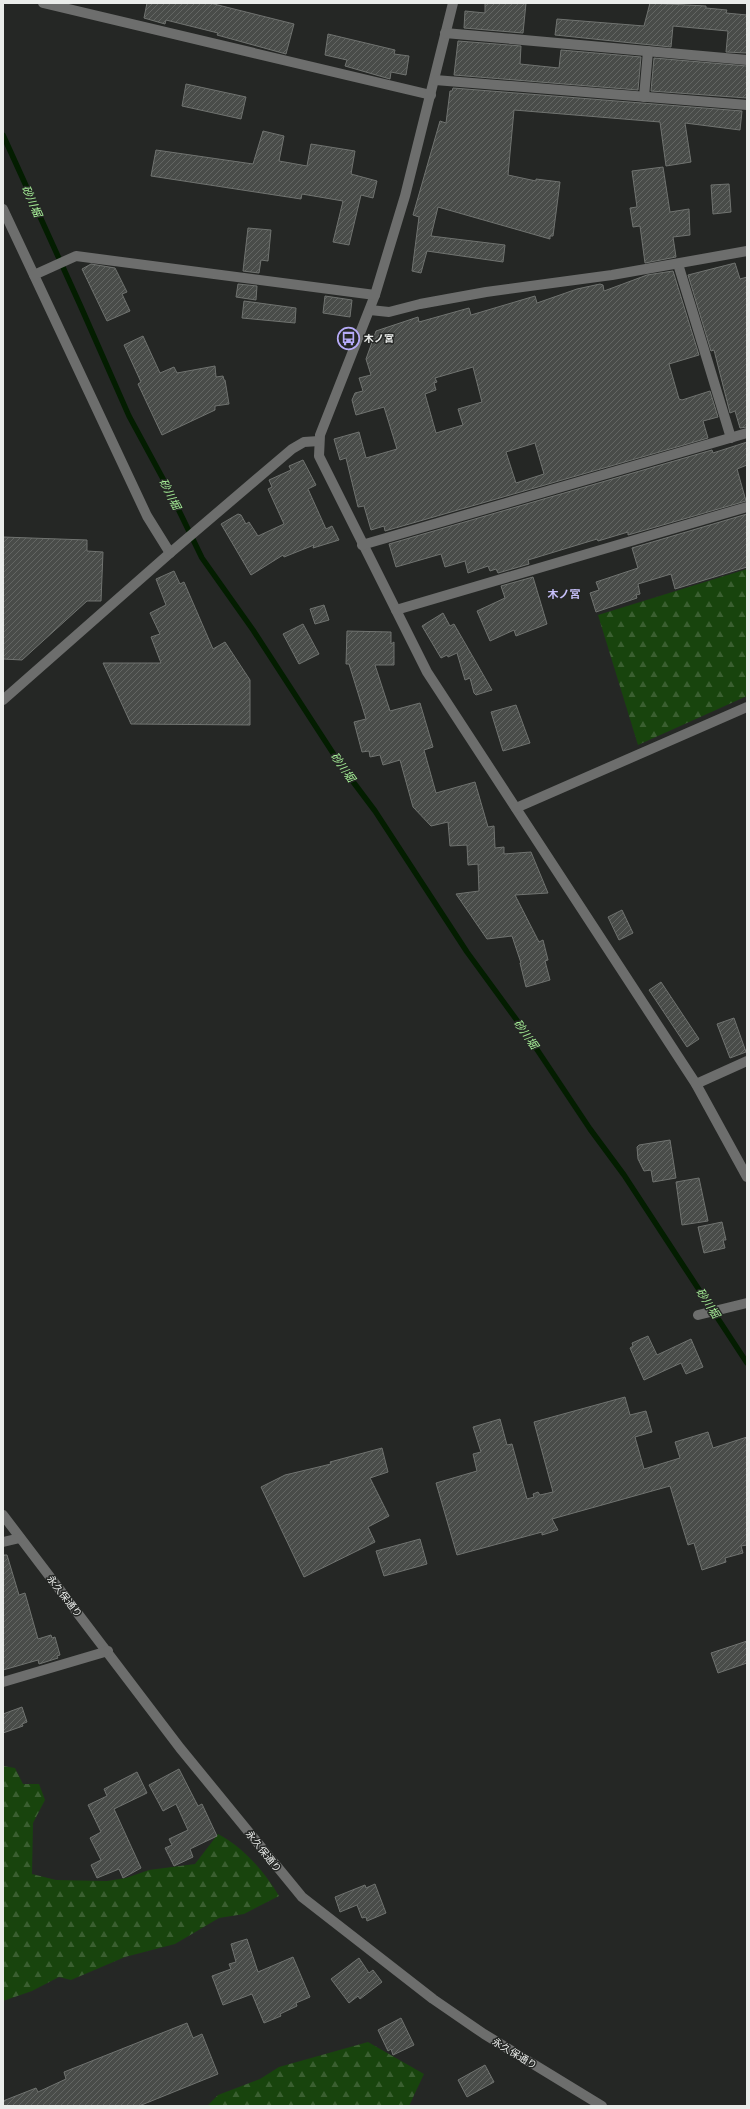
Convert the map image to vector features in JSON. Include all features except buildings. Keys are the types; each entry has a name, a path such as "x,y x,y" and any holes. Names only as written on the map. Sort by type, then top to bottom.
{"street":[{"path":"43,3 431,95"},
{"path":"454,3 445,33 435,80 405,196 370,310 319,441 319,456 362,545 427,672 696,1084 747,1177"},
{"path":"445,33 747,60"},
{"path":"644,97 648,51"},
{"path":"435,80 747,105"},
{"path":"3,209 37,274 147,516 172,550"},
{"path":"370,310 390,312 420,304 486,292 548,285 747,251"},
{"path":"37,274 76,256 375,295"},
{"path":"678,264 731,438"},
{"path":"362,545 747,433"},
{"path":"3,700 172,550 292,449 304,442 319,441"},
{"path":"396,610 747,507"},
{"path":"516,808 747,707"},
{"path":"696,1084 747,1061"},
{"path":"698,1316 747,1304"},
{"name":"永久保通り","path":"3,1515 108,1651 180,1748 302,1897 484,2034 602,2106"},
{"path":"3,1542 20,1538"},
{"path":"3,1682 108,1651"}],"green space":[{"path":"747,569 747,696 638,745 598,615"},
{"path":"3,1766 15,1768 23,1784 39,1784 45,1800 33,1823 32,1874 56,1880 107,1881 126,1878 149,1870 195,1864 218,1834 236,1846 253,1861 279,1896 244,1914 219,1918 175,1944 125,1957 71,1980 59,1977 32,1991 3,2001"},
{"path":"368,2042 424,2074 409,2106 207,2106 218,2095 260,2079 279,2067"}],"waterway":[{"name":"砂川堀","path":"3,135 129,416 168,488 202,558 253,630 342,767 375,811 467,952 524,1030 590,1129 624,1175 747,1363"}],"place":[{"name":"木ノ宮","path":"349,338"}],"district":[{"name":"木ノ宮","path":"564,594"}]}
